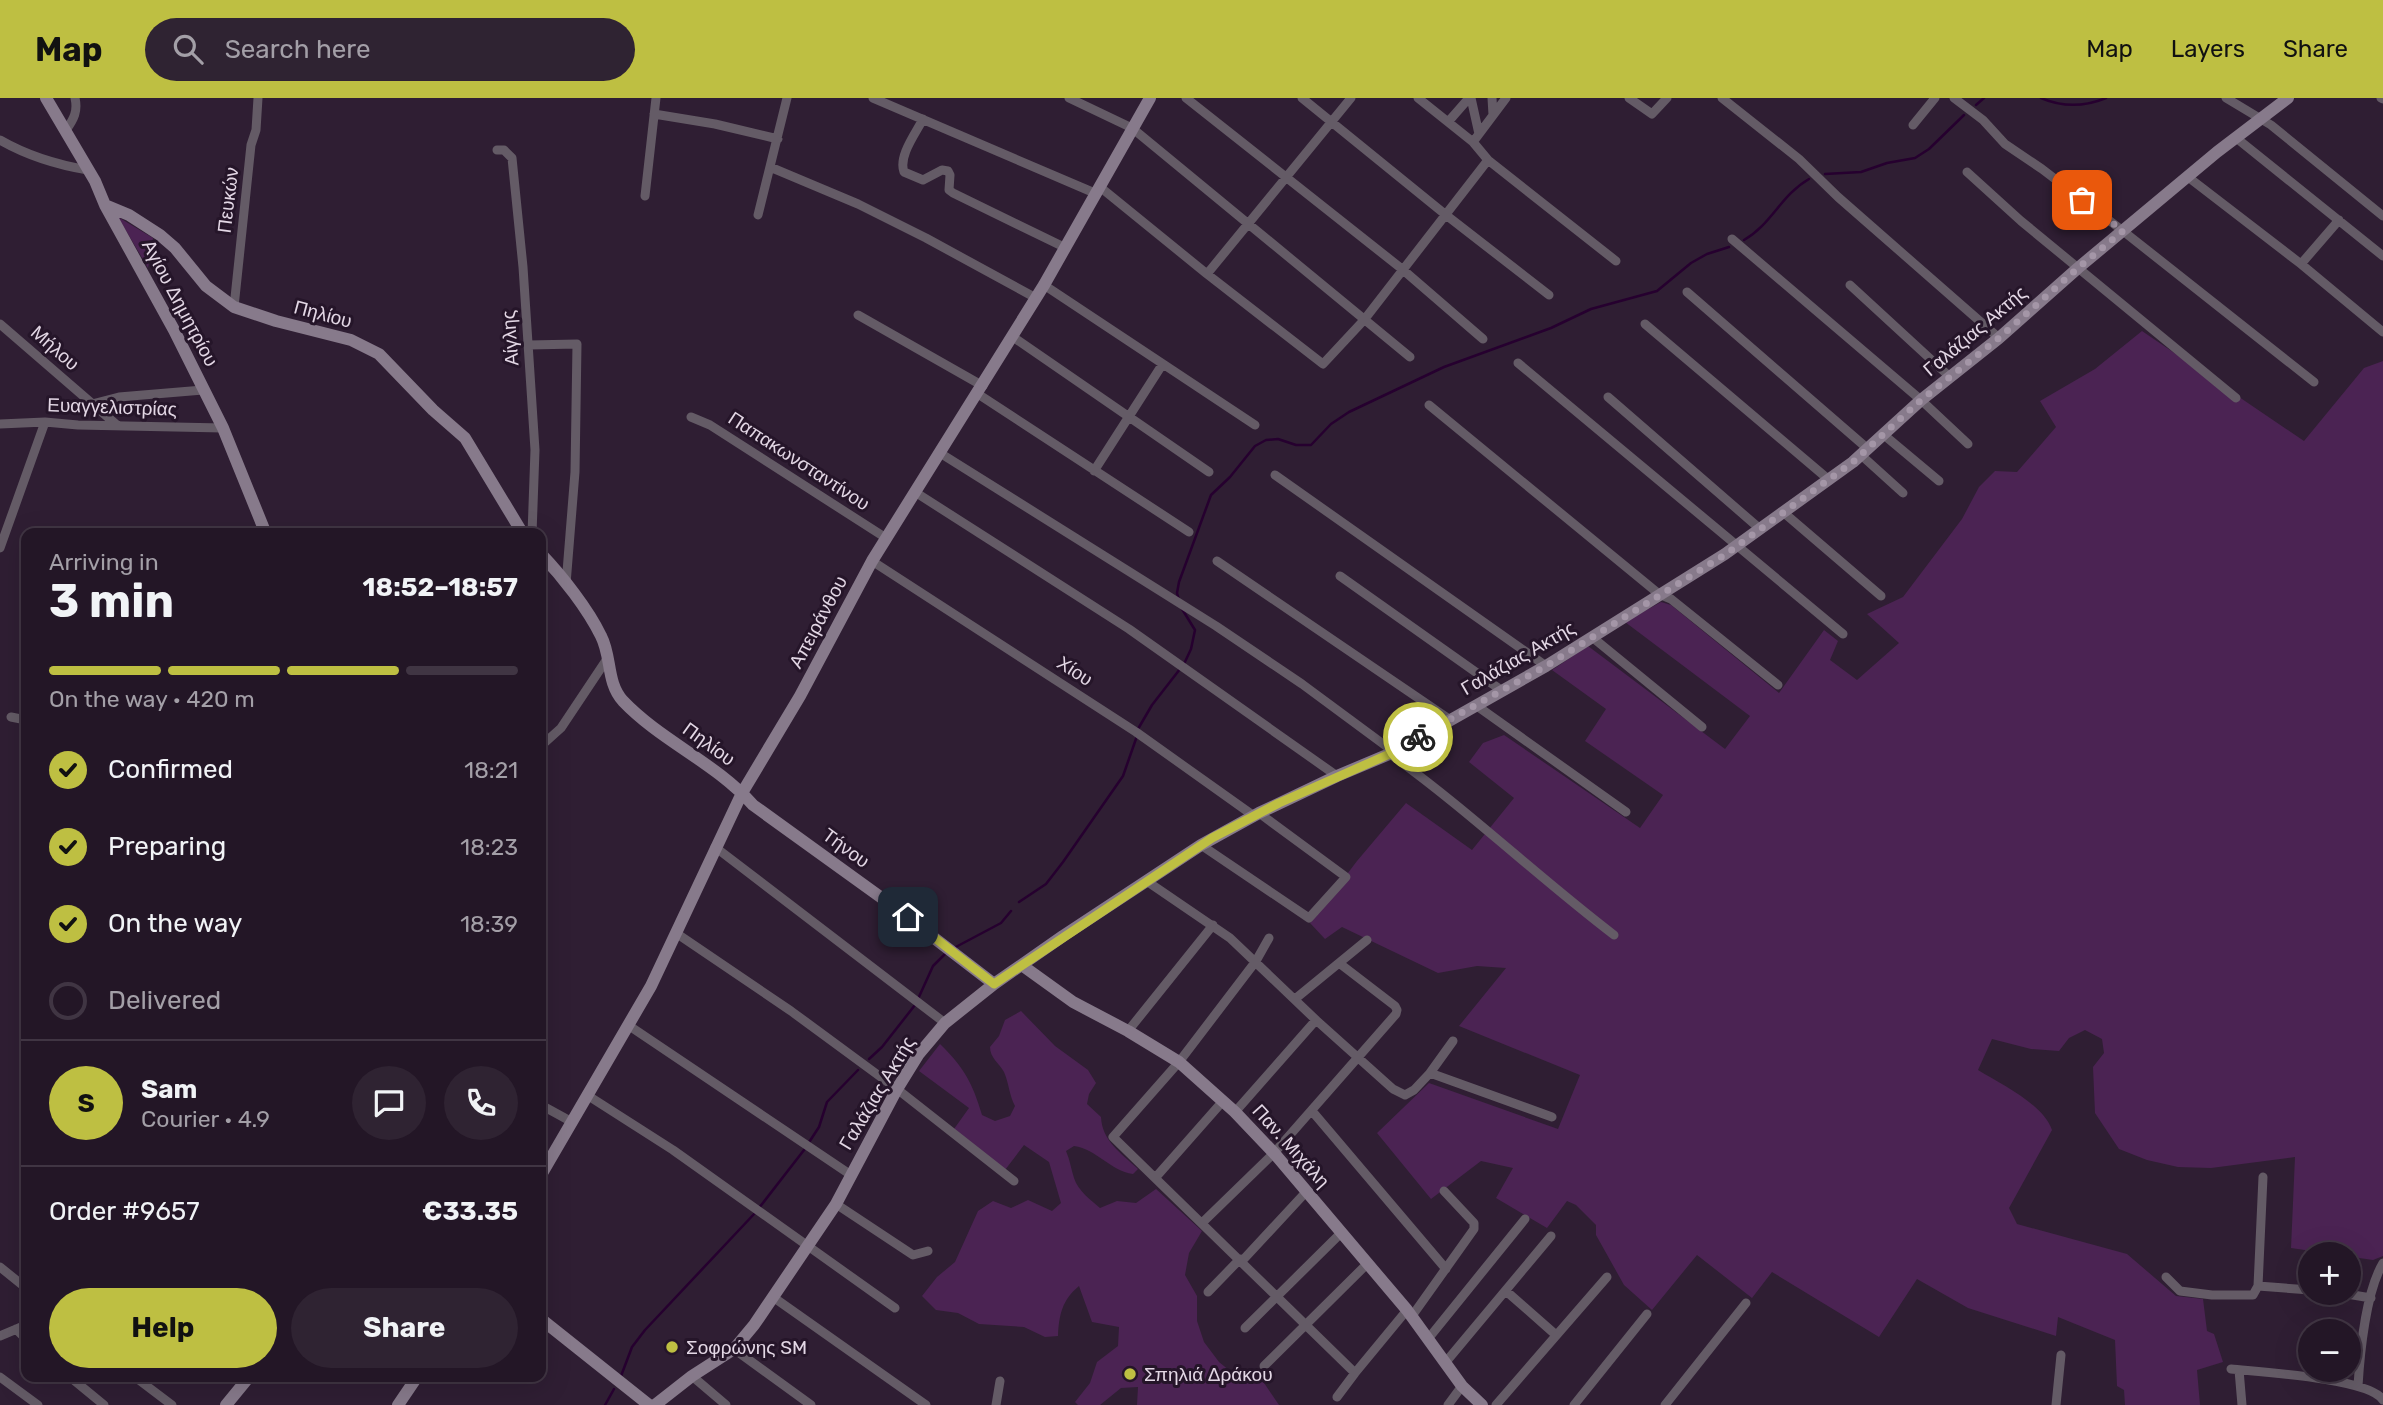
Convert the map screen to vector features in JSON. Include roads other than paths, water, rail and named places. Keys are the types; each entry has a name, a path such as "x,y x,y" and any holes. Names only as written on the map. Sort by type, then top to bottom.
{"street":[{"name":"Αγίου Δημητρίου","path":"46,98 146,275 223,428 264,528"},
{"path":"66,130 74,120 77,107 75,98"},
{"name":"Πευκών","path":"234,307 258,98"},
{"path":"645,196 656,98"},
{"path":"758,215 762,209 787,98"},
{"path":"873,98 1098,191 1323,364 1364,320 1488,160"},
{"path":"1069,98 1132,128 1410,357"},
{"name":"Απειράνθου","path":"546,1166 651,986 742,793 800,696 886,538 1013,337 1150,98"},
{"path":"1186,98 1402,269 1483,339"},
{"path":"1302,98 1549,295"},
{"path":"1207,274 1350,98"},
{"path":"1419,98 1473,142 1488,160 1616,261"},
{"path":"1448,122 1470,98"},
{"path":"1470,98 1479,134"},
{"path":"1492,98 1493,115"},
{"path":"1473,142 1506,98"},
{"path":"1629,98 1652,114 1667,98"},
{"path":"1722,98 1799,159 1838,197 1999,338"},
{"path":"1913,125 1935,98"},
{"path":"1954,98 1983,120 2005,144 2123,231 2314,382"},
{"path":"2226,98 2271,125 2383,216"},
{"name":"Γαλάζιας Ακτής","path":"655,1405 692,1376 734,1349 754,1325 836,1204 918,1055 945,1023 994,984 1063,936 1201,845 1257,814 1392,753 1449,719 1477,706 1500,690 1546,666 1736,546 1865,452 1921,400 1999,338 2078,268 2235,137 2288,98"},
{"path":"654,114 715,124 778,139"},
{"path":"923,119 903,158 904,172 923,180 942,170 948,170 949,190 953,193 1066,248"},
{"path":"2235,137 2383,256"},
{"path":"0,140 68,167 88,170"},
{"name":"Αίγλης","path":"497,150 504,150 512,158 529,345 535,450 532,528"},
{"path":"770,167 859,205 1036,298"},
{"path":"1967,172 2021,221 2236,398"},
{"path":"2188,177 2301,264 2383,332"},
{"name":"Πηλίου","path":"105,205 130,215 160,235 175,248 206,286 234,307 351,340 379,354 433,410 465,438 519,528"},
{"path":"2301,264 2339,220"},
{"path":"1732,239 1921,400 1968,444"},
{"path":"1044,285 1255,425"},
{"path":"1850,285 1950,377"},
{"path":"1687,292 1865,452 1903,493"},
{"path":"858,315 981,390 1094,471 1189,532"},
{"name":"Μήλου","path":"0,324 118,426"},
{"path":"1645,324 1828,479"},
{"path":"1013,337 1209,472"},
{"path":"529,345 577,344 575,472 566,584"},
{"path":"1518,363 1843,634"},
{"path":"1094,471 1162,365"},
{"path":"92,404 119,397 203,390"},
{"path":"1608,397 1759,528"},
{"path":"1429,405 1659,594 1671,599 1778,685"},
{"name":"Παπακωνσταντίνου","path":"691,417 710,425 886,538"},
{"path":"0,548 45,422"},
{"name":"Ευαγγελιστρίας","path":"0,424 45,422 223,428"},
{"path":"1884,435 1939,481"},
{"path":"940,453 1216,626 1303,684 1453,802 1614,935"},
{"path":"1275,475 1546,666"},
{"path":"915,492 1129,629 1337,776"},
{"path":"1783,512 1881,596"},
{"name":"Πηλίου","path":"546,561 566,584 601,636 611,678 624,701 673,743 742,793"},
{"name":"Χίου","path":"873,561 1125,725 1346,877 1309,918 1201,845"},
{"path":"1217,561 1449,719"},
{"path":"1340,576 1500,690"},
{"path":"1592,637 1702,727"},
{"path":"546,742 561,728 607,659"},
{"path":"1477,706 1626,812"},
{"path":"11,717 21,719"},
{"name":"Τήνου","path":"742,793 752,805 886,901 994,984"},
{"path":"715,847 945,1023"},
{"path":"1148,882 1213,925 1256,961 1392,1089 1405,1095 1414,1090 1453,1041"},
{"path":"1128,1031 1213,925"},
{"path":"676,933 792,1011 1014,1181"},
{"path":"1269,938 1256,961 1179,1062 1113,1137 1355,1373"},
{"path":"1295,999 1367,940"},
{"path":"1203,1222 1274,1153 1396,1014 1397,1010 1339,963"},
{"name":"Παν. Μιχάλη","path":"1023,966 1073,1002 1179,1062 1235,1112 1342,1232 1410,1313 1462,1386 1482,1405"},
{"path":"1235,1112 1316,1020"},
{"path":"628,1025 851,1175"},
{"path":"1430,1073 1552,1117"},
{"path":"587,1095 673,1150 895,1308"},
{"path":"1156,1177 1223,1101"},
{"path":"546,1108 572,1122"},
{"path":"1312,1111 1446,1269"},
{"path":"2166,1277 2180,1291 2212,1295 2253,1295 2258,1286 2263,1177"},
{"path":"1337,1397 1446,1269 1474,1229 1474,1223 1444,1191"},
{"path":"1208,1292 1306,1192"},
{"path":"836,1204 913,1255 928,1251"},
{"path":"1429,1339 1525,1219"},
{"path":"1245,1328 1342,1232"},
{"path":"1445,1363 1551,1236"},
{"path":"1264,1366 1368,1263"},
{"path":"2358,1386 2362,1342 2375,1280 2383,1263"},
{"path":"0,1267 21,1284"},
{"path":"1496,1405 1607,1277"},
{"path":"2258,1286 2298,1289"},
{"path":"1506,1291 1556,1335"},
{"path":"2361,1296 2371,1298"},
{"path":"773,1297 926,1405"},
{"path":"1665,1405 1746,1303"},
{"path":"1574,1405 1647,1314"},
{"path":"546,1324 649,1405"},
{"path":"0,1336 21,1327"},
{"path":"16,1329 21,1334"},
{"path":"734,1349 811,1405"},
{"path":"2056,1405 2061,1355"},
{"path":"2242,1405 2235,1370 2358,1386 2380,1395 2383,1400"},
{"path":"692,1376 726,1405"},
{"path":"0,1377 38,1405"},
{"path":"996,1405 1000,1381"},
{"path":"76,1382 104,1405"},
{"path":"142,1382 172,1405"},
{"path":"226,1405 245,1382"},
{"path":"398,1405 414,1382"},
{"path":"1448,1405 1462,1386"}],"waterway":[{"path":"1976,105 1984,98"},
{"path":"2041,98 2073,105 2106,98"},
{"path":"1825,174 1861,172 1887,163 1915,158 1929,149 1964,115"},
{"path":"1744,240 1762,226 1791,193 1809,179"},
{"path":"1179,600 1179,582 1211,495 1230,477 1255,446 1266,440 1278,439 1296,445 1311,445 1331,424 1349,412 1444,367 1551,328 1591,309 1657,291 1691,263 1729,247"},
{"path":"1182,609 1195,630 1184,664"},
{"path":"1138,729 1152,705 1180,669"},
{"path":"1019,902 1046,884 1063,862 1123,776 1137,736"},
{"path":"952,949 1001,923 1011,911"},
{"path":"918,999 933,966 947,952"},
{"path":"869,1059 882,1047 915,1005"},
{"path":"759,1208 819,1127 827,1102 858,1070"},
{"path":"621,1376 632,1347 645,1330 755,1213"},
{"path":"605,1405 614,1389"}],"place":[{"name":"Σοφρώνης SM","path":"672,1347"},
{"name":"Σπηλιά Δράκου","path":"1130,1374"}]}
